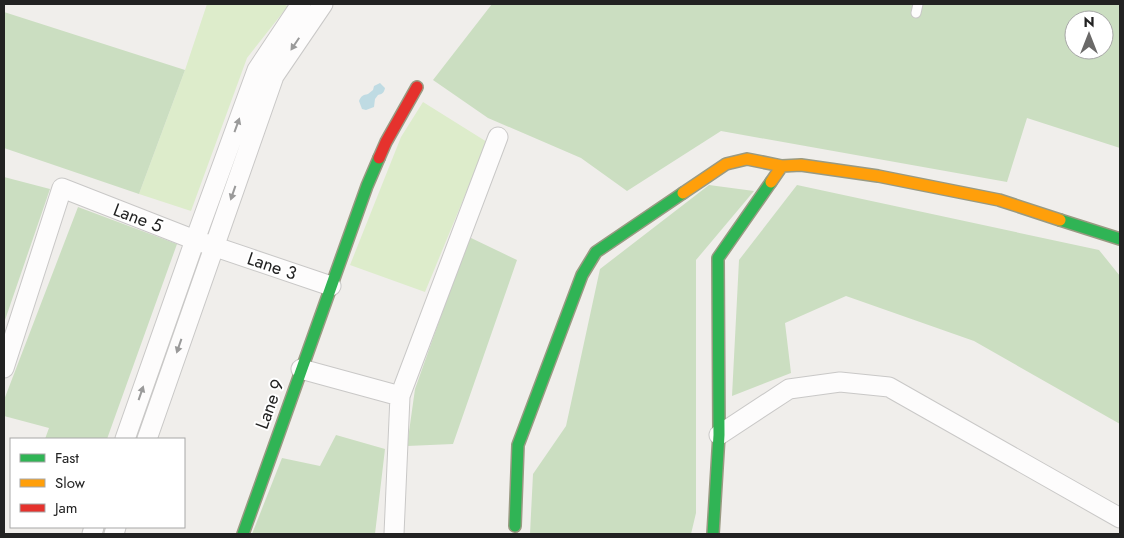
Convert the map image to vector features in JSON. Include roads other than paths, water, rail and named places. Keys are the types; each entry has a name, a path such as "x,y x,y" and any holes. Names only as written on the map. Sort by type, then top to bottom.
{"street":[{"path":"125,438 257,70 314,5"},
{"path":"147,438 274,76 314,5"},
{"name":"Lane 9","path":"243,534 301,368 368,186 386,142 417,88"},
{"path":"394,534 400,396 498,137"},
{"path":"514,526 518,445 582,275 596,252 726,164 747,159 782,166 800,165 878,176 999,200 1120,239"},
{"path":"713,534 719,435 718,258 782,166"},
{"name":"Lane 5","path":"4,368 62,188 214,246"},
{"name":"Lane 3","path":"214,246 331,286"},
{"path":"301,368 400,396"},
{"path":"719,435 789,390 840,382 889,387 1120,518"}],"water":[{"path":"380,83 385,88 382,94 378,95 375,99 374,107 366,110 362,109 359,101 363,95 368,94 373,90 374,86"}]}
